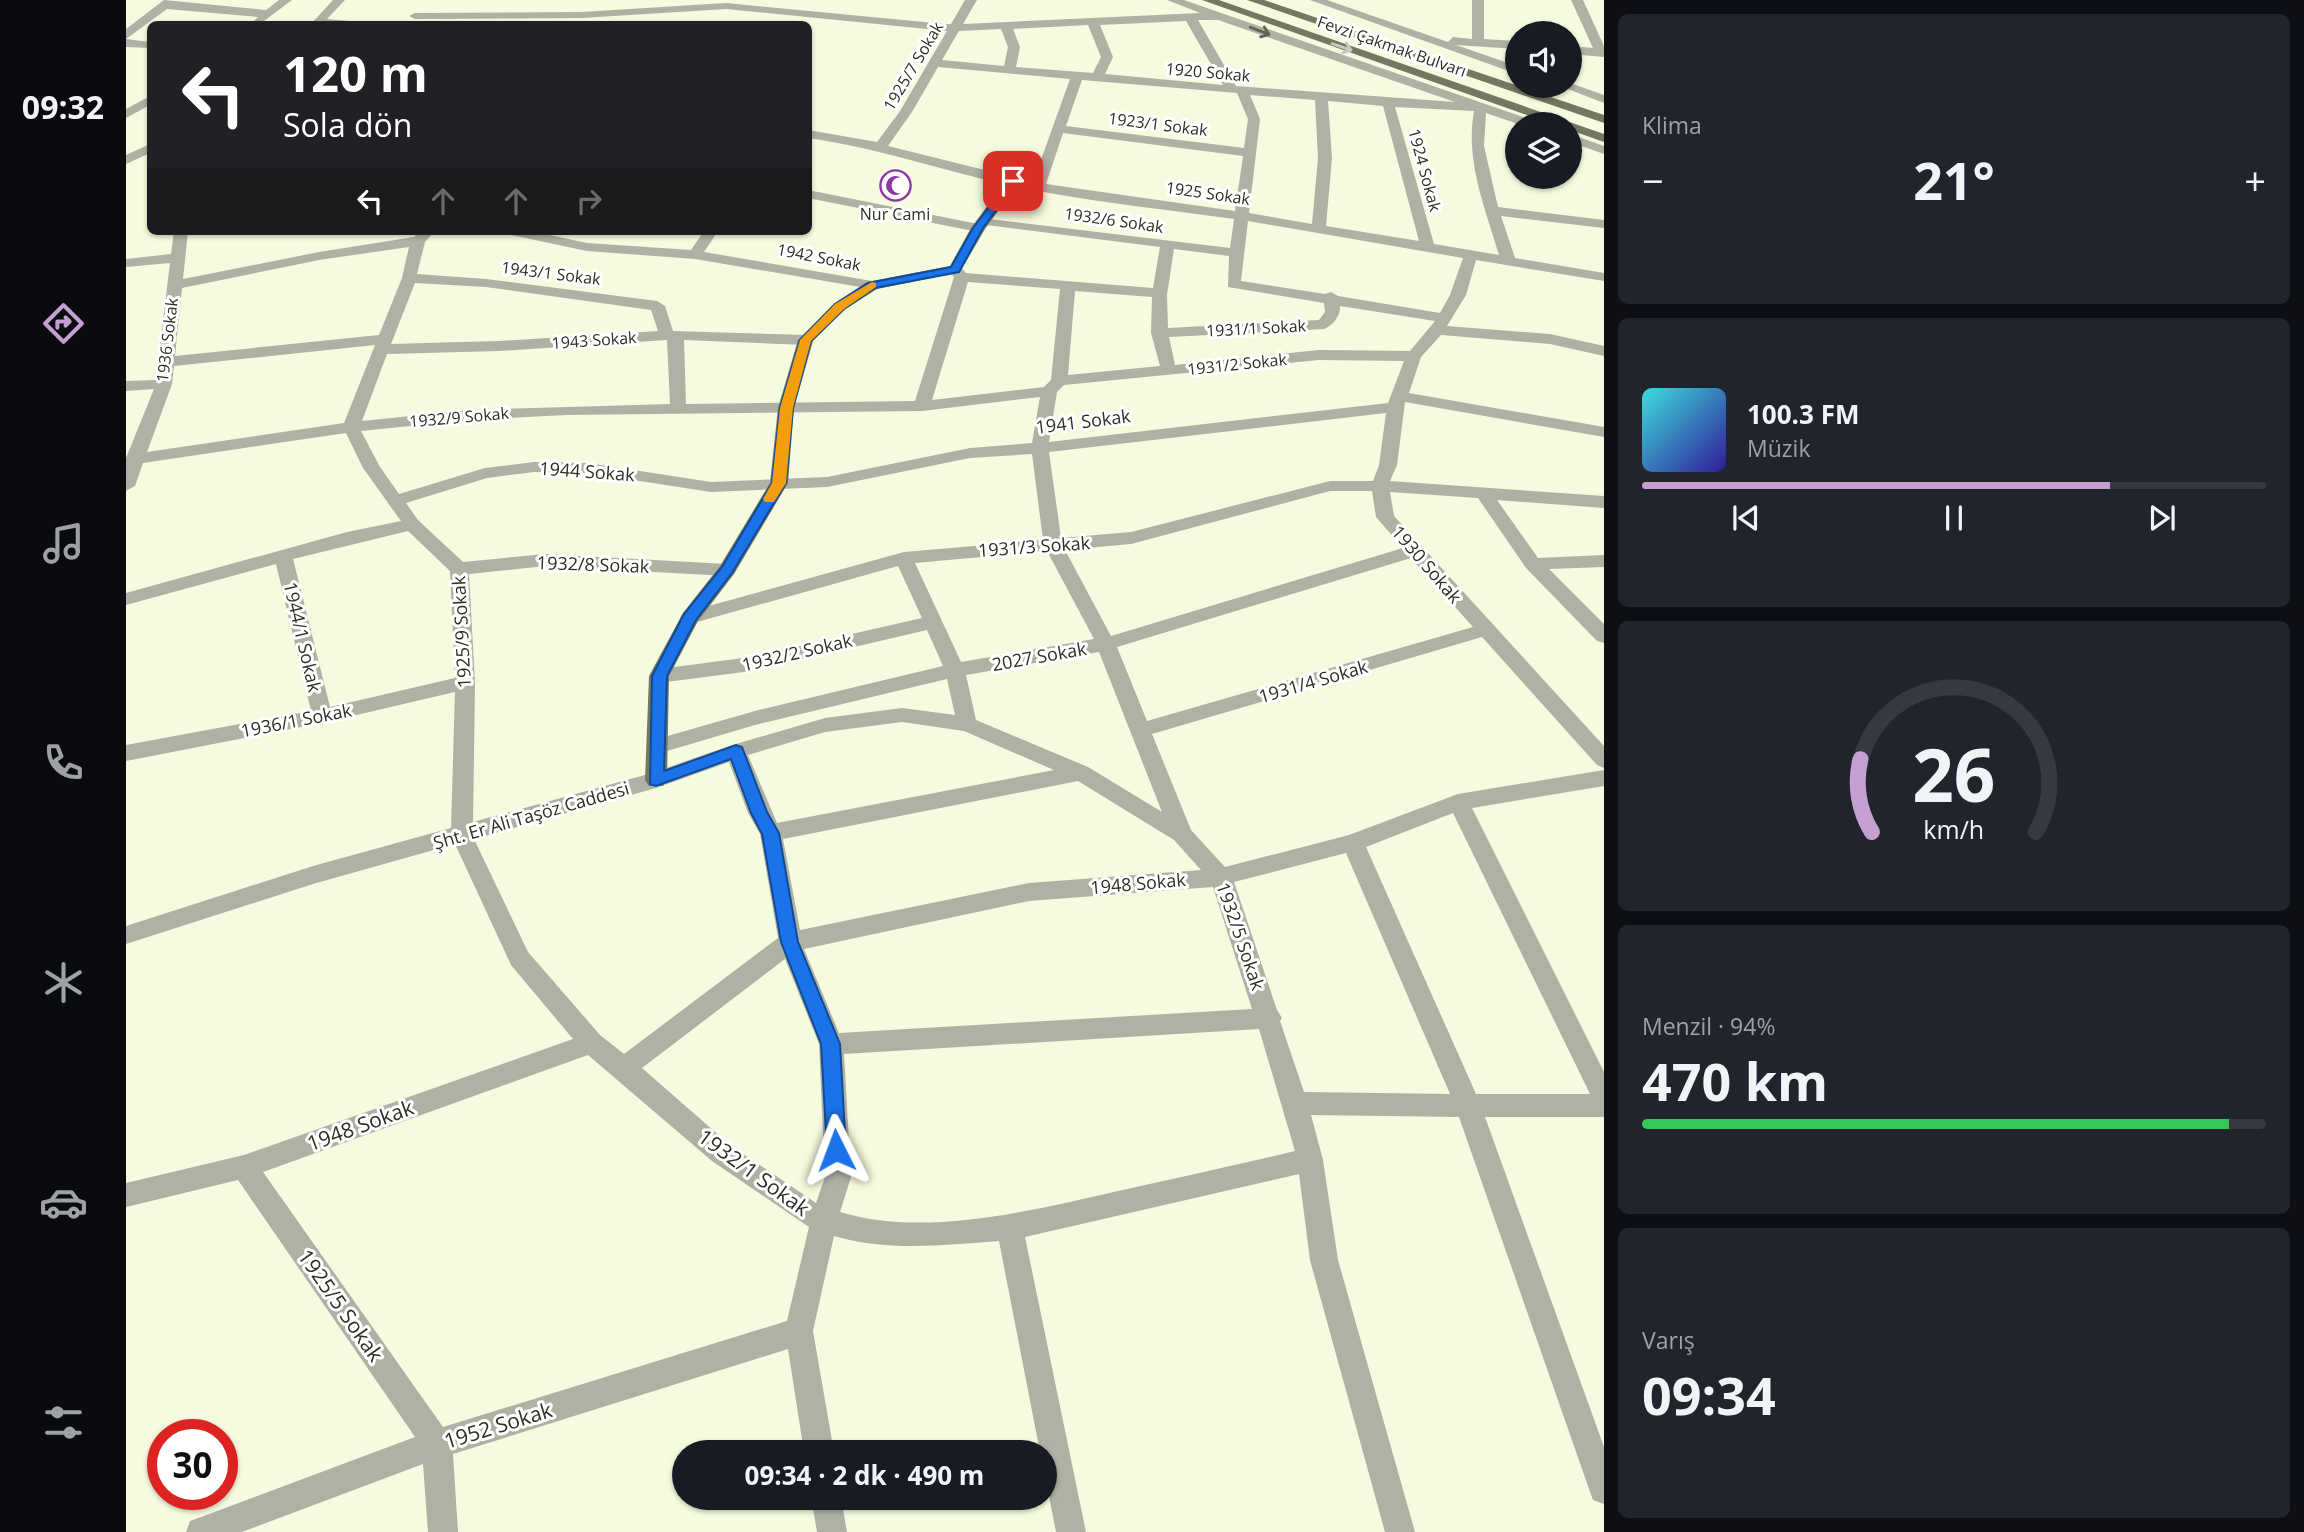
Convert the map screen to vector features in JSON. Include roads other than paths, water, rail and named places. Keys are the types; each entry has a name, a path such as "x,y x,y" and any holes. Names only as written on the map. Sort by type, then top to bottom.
{"main road":[{"name":"Fevzi Çakmak Bulvarı","path":"1208,0 1530,112"},
{"name":"Fevzi Çakmak Bulvarı","path":"1253,0 1604,119"},
{"path":"1285,0 1318,22"},
{"path":"1582,130 1604,138"},
{"path":"656,780 659,676 690,618 727,570 779,483 786,408 806,340 839,307 872,285 958,273 982,224 1013,181"}],"street":[{"path":"152,0 270,14"},
{"path":"260,21 286,0"},
{"path":"320,21 339,0"},
{"path":"411,20 428,0"},
{"path":"580,0 582,20"},
{"name":"1925/7 Sokak","path":"880,147 906,112 971,0"},
{"path":"1173,0 1505,115"},
{"path":"1478,0 1478,42"},
{"path":"1577,0 1603,53"},
{"path":"1320,1 1505,66"},
{"path":"149,21 168,2"},
{"path":"411,20 582,20 726,3 773,9 867,14 906,26 954,28 1220,16"},
{"path":"773,9 775,21"},
{"path":"1190,17 1254,119 1233,284 1331,297 1440,324 1550,339 1604,351"},
{"path":"1093,22 1107,57 1097,78"},
{"path":"128,43 147,24"},
{"path":"1006,26 1014,47 1009,70"},
{"path":"1427,39 1505,44"},
{"path":"128,43 147,45"},
{"path":"1582,51 1603,53"},
{"name":"1920 Sokak","path":"933,63 1388,103 1481,107"},
{"path":"1038,187 1077,76"},
{"path":"1582,91 1604,99"},
{"path":"1319,229 1325,158 1321,97"},
{"path":"126,114 147,102"},
{"name":"1924 Sokak","path":"1388,103 1427,246"},
{"path":"1481,107 1475,131 1477,152 1508,260"},
{"name":"1923/1 Sokak","path":"1060,129 1250,153"},
{"name":"1925 Sokak","path":"812,135 880,147 1038,187 1242,216 1604,277"},
{"path":"1582,142 1604,150"},
{"path":"126,160 147,150"},
{"name":"1932/6 Sokak","path":"812,195 982,224 1237,253"},
{"path":"1494,211 1604,224"},
{"name":"1936 Sokak","path":"128,474 164,384 181,235"},
{"name":"1942 Sokak","path":"552,235 633,252 695,255 872,285"},
{"path":"695,255 708,235"},
{"path":"174,285 423,236 351,427"},
{"path":"1167,246 1158,293 1159,333 1169,372"},
{"name":"1930 Sokak","path":"1471,254 1458,295 1440,324 1414,356 1397,401 1388,465 1380,486 1385,517 1604,761"},
{"path":"126,263 178,258"},
{"path":"922,406 958,273 1158,293"},
{"name":"1943/1 Sokak","path":"409,278 486,283 657,306 671,335"},
{"name":"1932/5 Sokak","path":"1068,286 1054,386 1040,448 1053,545 1106,644 1182,834 1221,877 1270,1018 1295,1103 1310,1160 1324,1260 1400,1532"},
{"name":"1931/1 Sokak","path":"1159,333 1324,324 1333,312 1331,297"},
{"path":"1319,355 1324,324"},
{"path":"671,335 678,408"},
{"name":"1943 Sokak","path":"167,362 383,344 499,346 671,335 806,340"},
{"name":"1931/2 Sokak","path":"786,408 922,406 1054,386 1319,355 1414,356"},
{"path":"126,386 164,384"},
{"name":"1941 Sokak","path":"779,483 827,482 970,453 1040,448 1397,401 1604,432"},
{"name":"1932/9 Sokak","path":"128,474 351,427 482,414 678,408 786,408"},
{"name":"1925/9 Sokak","path":"351,427 372,468 398,500 412,524 459,569 465,683 462,836"},
{"name":"1944 Sokak","path":"398,500 485,472 534,467 587,468 711,487 779,483"},
{"name":"1931/3 Sokak","path":"690,618 904,558 1130,538 1330,486 1380,486 1604,502"},
{"path":"1482,493 1533,564 1604,636"},
{"path":"126,600 284,558 347,538 412,524"},
{"name":"2027 Sokak","path":"657,746 755,718 955,670 1106,644 1416,550"},
{"name":"1944/1 Sokak","path":"284,558 322,716"},
{"path":"904,558 955,670 967,724"},
{"name":"1932/8 Sokak","path":"459,569 545,560 727,570"},
{"path":"1533,564 1604,561"},
{"name":"1932/2 Sokak","path":"659,676 751,664 934,622"},
{"name":"1931/4 Sokak","path":"1141,730 1484,630"},
{"name":"1936/1 Sokak","path":"126,753 322,716 465,683"},
{"name":"Şht. Er Ali Taşöz Caddesi","path":"126,935 313,875 462,836 656,780 736,751 825,725 902,715 967,724 1081,773 1182,834"},
{"path":"736,751 759,813 771,833 790,942 831,1044 838,1177 824,1220 799,1331 817,1440"},
{"path":"771,833 1081,773"},
{"name":"1948 Sokak","path":"790,942 1030,892 1221,877 1353,843 1458,802 1604,778"},
{"path":"1458,802 1604,1098"},
{"name":"1932/1 Sokak","path":"462,836 519,958 591,1043 624,1068 721,1153 812,1216 857,1230 916,1234 1010,1228 1310,1160"},
{"path":"1353,843 1467,1103 1604,1489"},
{"path":"624,1068 790,942"},
{"path":"831,1044 1270,1018"},
{"name":"1948 Sokak","path":"126,1195 243,1167 591,1043"},
{"path":"1295,1103 1385,1107 1467,1103 1604,1106"},
{"name":"1925/5 Sokak","path":"243,1167 437,1444"},
{"path":"1010,1228 1070,1532"},
{"name":"1952 Sokak","path":"201,1532 437,1444 799,1331"},
{"path":"437,1444 443,1532"},
{"path":"828,1510 832,1532"}],"place":[{"name":"Nur Cami","path":"895,185"}]}
